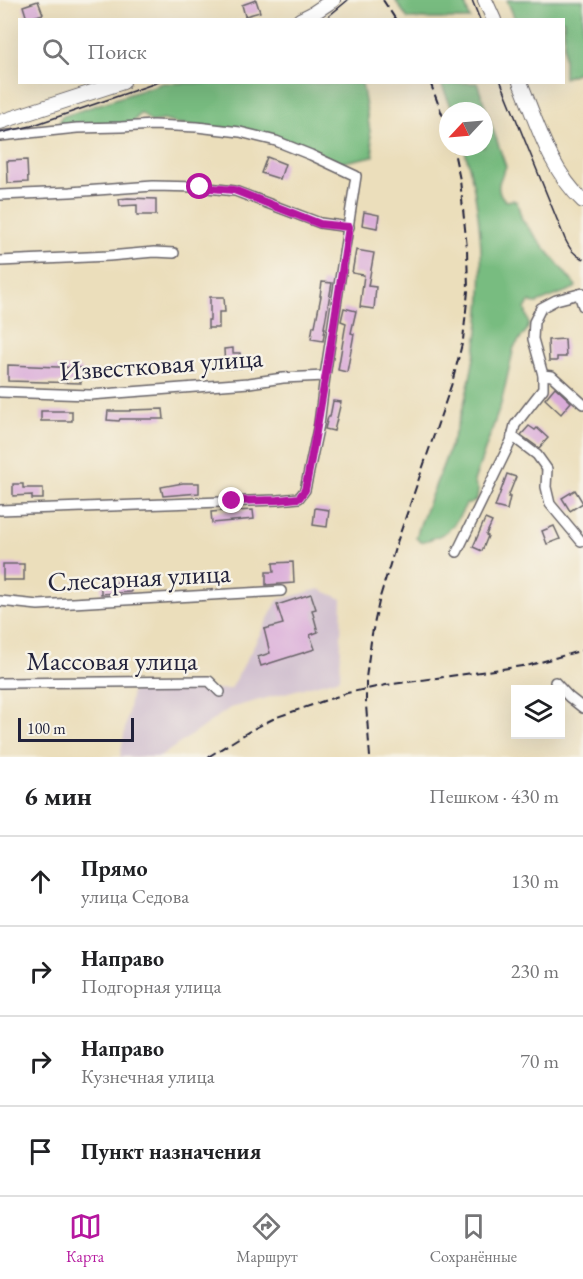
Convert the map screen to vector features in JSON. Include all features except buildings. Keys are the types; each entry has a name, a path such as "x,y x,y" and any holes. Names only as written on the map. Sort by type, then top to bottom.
{"main road":[{"path":"485,0 493,18"},
{"path":"304,18 329,1"},
{"path":"0,122 117,84"},
{"path":"521,84 554,162 561,175 583,201"}],"street":[{"path":"0,136 76,128 153,125 208,128 240,132 276,141 356,176 319,424 305,490 299,498 0,510"},
{"path":"0,195 153,186 234,190 320,224 349,227"},
{"path":"0,261 154,252 174,253"},
{"path":"457,552 506,451 515,425 543,389 543,375 534,339 534,322 541,308 556,300 581,293 583,306"},
{"path":"543,375 552,376 583,404"},
{"name":"Известковая улица","path":"0,392 90,395 325,376"},
{"path":"512,435 537,455 548,469 546,487 550,504 581,541"},
{"name":"Слесарная улица","path":"0,601 38,605 281,591"},
{"name":"Массовая улица","path":"0,683 209,681 220,692"},
{"path":"555,682 583,708"}],"shaded area":[{"path":"319,589 342,599 340,678 230,708 160,757 120,757 132,691 231,689 278,600"}],"green space":[{"path":"395,0 464,0 470,18 407,18"},
{"path":"507,0 583,0 583,68 565,78 565,18 515,18"},
{"path":"160,84 362,84 374,156 339,163 279,138 164,120 151,122 141,113 132,123 74,127 59,125 61,117"},
{"path":"441,84 477,84 484,102 449,102"},
{"path":"493,129 506,167 499,184 502,197 506,201 517,202 522,220 576,286 537,303 529,302 525,309 529,324 514,347 501,404 474,481 478,490 477,499 466,504 449,530 438,537 421,542 416,538 461,416 477,337 481,274 480,242 472,178 466,156 493,156"}],"tram line":[{"path":"326,18 348,0"},
{"path":"472,0 479,18"},
{"path":"0,133 31,126 153,84"},
{"path":"502,84 565,239 572,251 583,259"}],"railway":[{"path":"383,0 395,18"},
{"path":"431,84 439,106"},
{"path":"370,757 366,678 380,597 452,383 463,340 468,291 467,248 460,180 455,156"},
{"path":"208,757 277,717 347,693 386,685 530,665 583,650"}],"route":[{"path":"200,187 234,190 320,224 349,227 319,424 305,490 299,498 232,501"}]}
